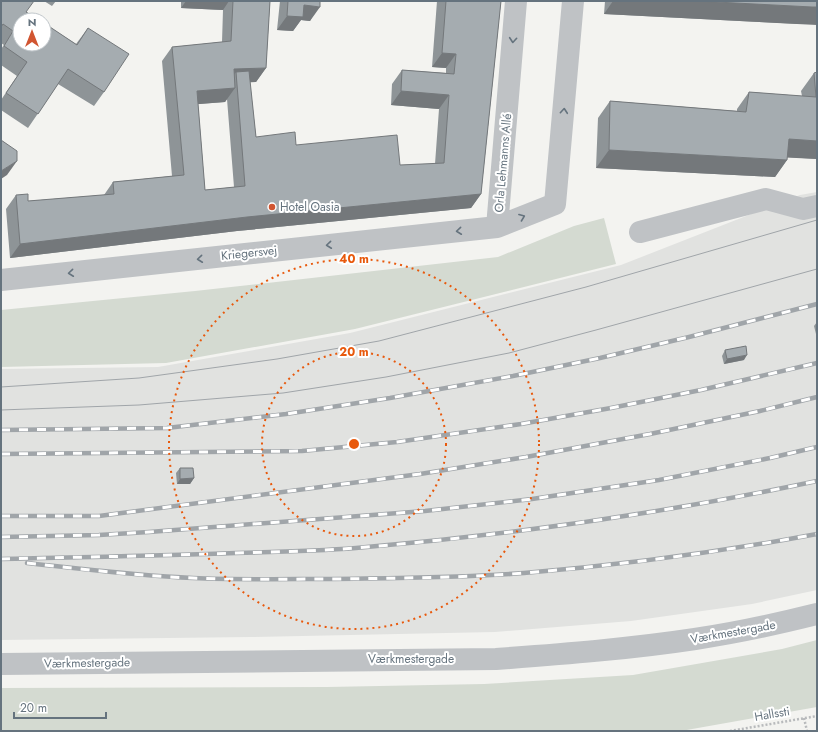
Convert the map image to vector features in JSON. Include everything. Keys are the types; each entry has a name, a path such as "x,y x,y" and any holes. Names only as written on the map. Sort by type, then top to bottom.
{"street":[{"name":"Orla Lehmanns Allé","path":"516,1 497,227 555,204 573,1"},
{"path":"640,232 766,199 803,209 817,206"},
{"name":"Kriegersvej","path":"1,280 497,227"},
{"name":"Værkmestergade","path":"1,664 496,659 626,648 696,639 758,628 817,614"}],"path":[{"name":"Hallssti","path":"730,731 817,716"},
{"path":"804,718 807,731"},
{"path":"760,726 760,731"}],"shaded area":[{"path":"817,192 817,590 752,604 631,621 495,632 1,640 1,369 158,367 350,333 621,265 800,195"},
{"path":"604,218 616,264 355,329 166,363 1,367 1,310 195,291 498,257 574,226"},
{"path":"817,640 817,707 681,731 1,731 1,688 327,687 484,684 633,675 782,649"}],"building":[{"path":"1,1 34,1 26,12 12,12 12,30 3,24 1,27"},
{"path":"233,1 270,1 266,68 234,69 235,88 197,91 205,190 245,186 236,72 249,71 256,137 295,132 296,145 397,135 400,165 444,163 449,95 401,91 402,70 454,74 456,54 442,53 446,1 501,1 481,194 247,217 20,244 16,195 28,194 28,201 114,194 113,182 184,175 172,47 231,41"},
{"path":"288,1 320,1 320,7 304,5 303,17 287,16"},
{"path":"697,1 817,1 817,7 812,7"},
{"path":"52,28 77,45 88,28 129,54 104,92 68,69 38,114 6,93 27,62 13,52 52,52"},
{"path":"12,33 12,52 4,46"},
{"path":"817,72 817,141 789,139 787,160 609,150 610,101 746,112 749,92 816,97 814,73"},
{"path":"1,140 17,151 17,161 1,171"},
{"path":"746,346 747,355 727,359 725,350"},
{"path":"180,468 193,468 194,478 180,479"}],"tram line":[{"path":"1,387 139,378 277,359 379,341 586,287 817,220"},
{"path":"1,410 139,405 283,393 386,377 509,353 817,269"}],"railway":[{"path":"1,430 167,428 286,414 390,398 513,376 600,358 817,304"},
{"path":"1,454 302,451 397,442 521,424 611,408 701,390 817,363"},
{"path":"1,516 99,516 420,474 526,457 650,434 760,411 817,397"},
{"path":"1,537 99,535 149,532 425,511 532,499 659,480 817,447"},
{"path":"1,559 296,551 414,543 588,522 760,493 817,481"},
{"path":"27,563 131,574 211,579 453,577 500,575 634,562 744,547 817,534"}],"place":[{"name":"Hotel Oasia","path":"272,207"}]}
